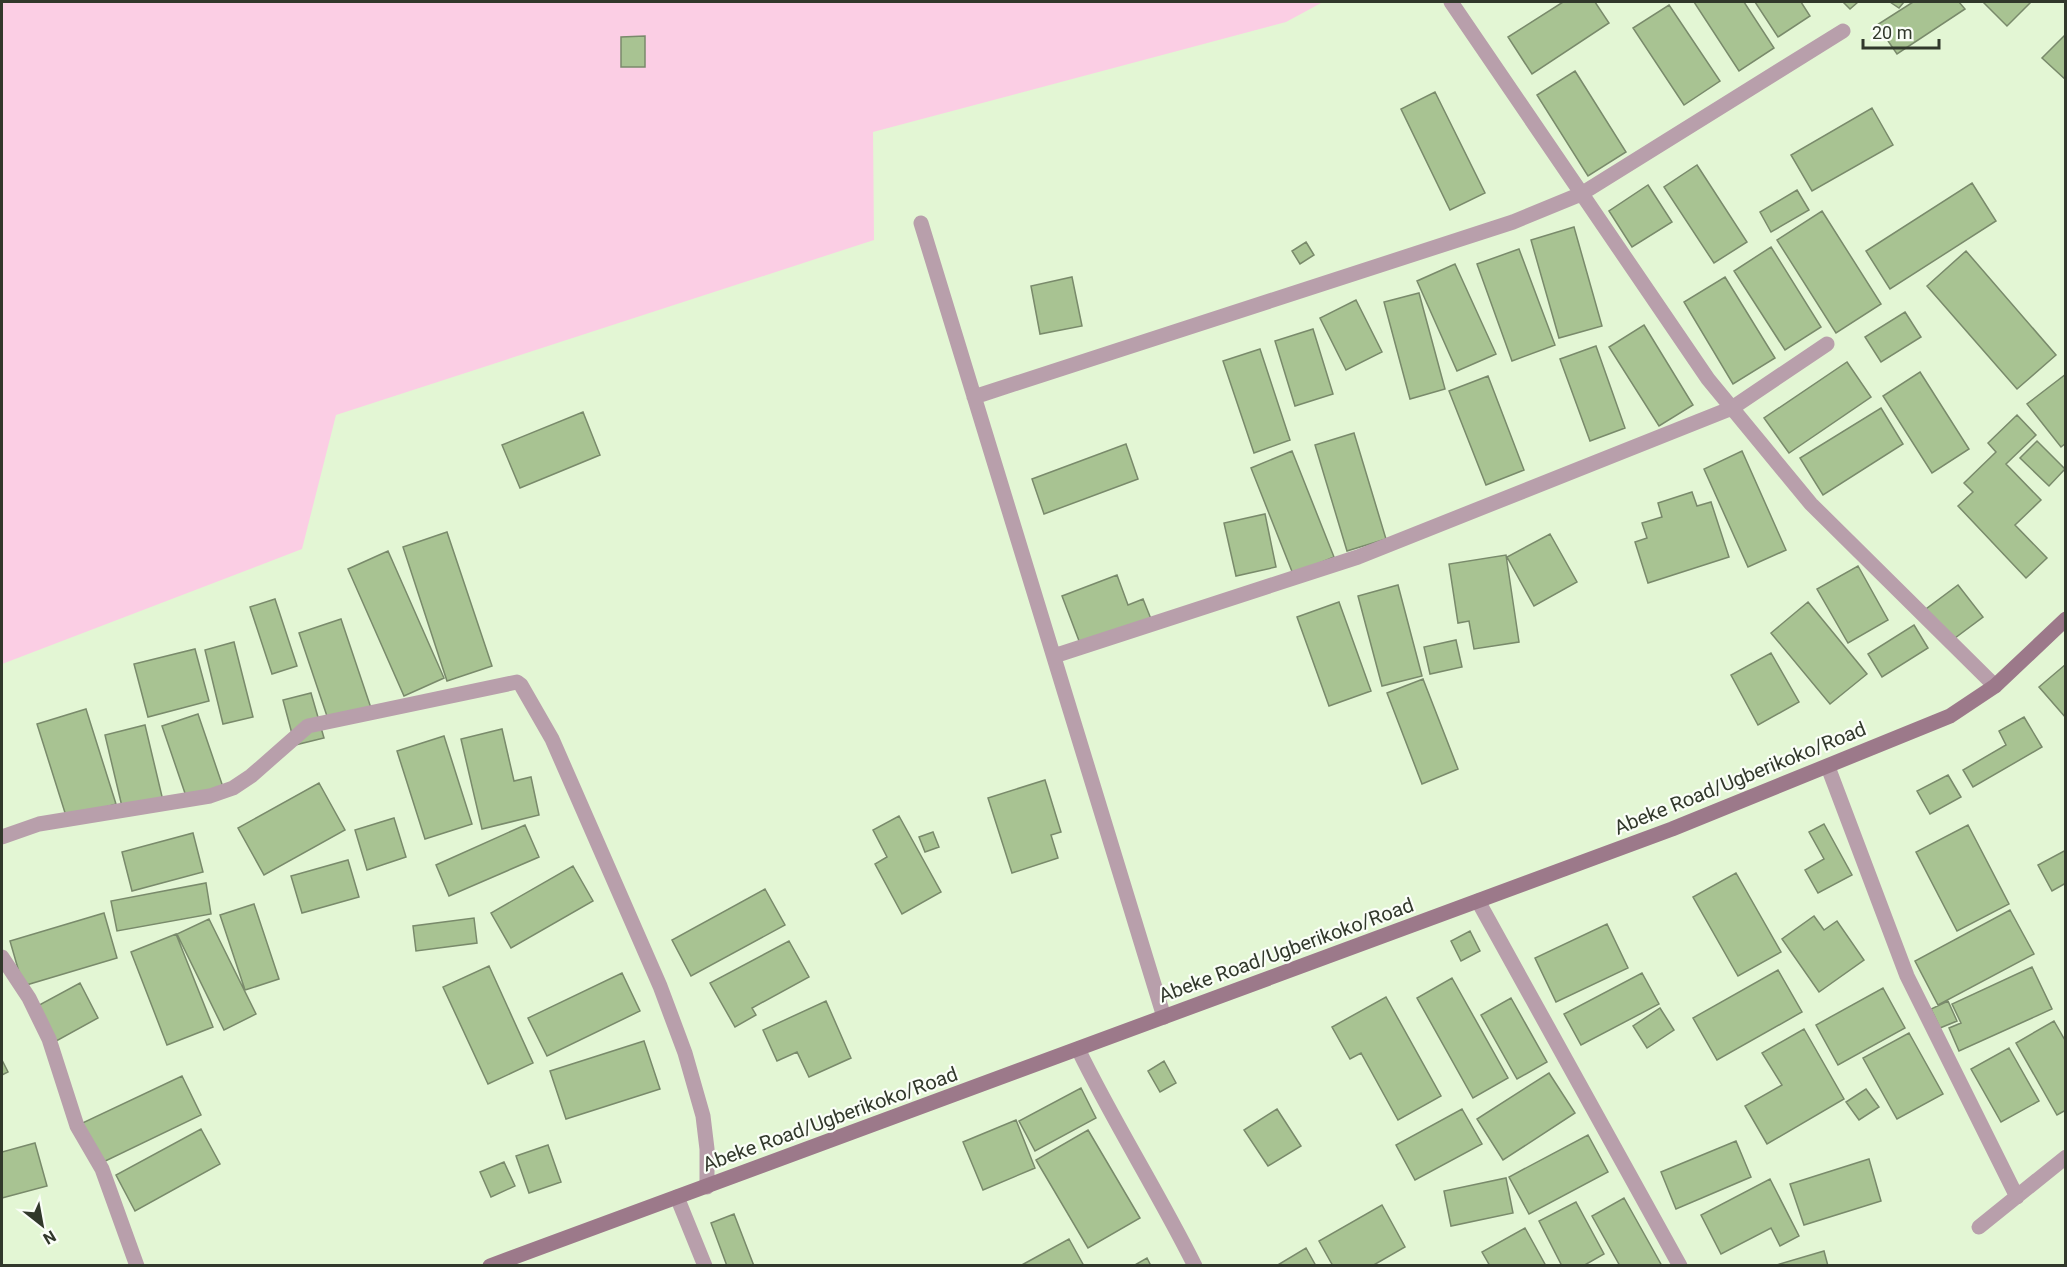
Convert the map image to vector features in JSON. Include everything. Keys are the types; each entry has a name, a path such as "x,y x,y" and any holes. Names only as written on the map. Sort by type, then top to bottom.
{"street":[{"path":"1451,2 1708,379 1811,504 1995,686"},
{"path":"974,397 1513,222 1581,194 1843,32"},
{"path":"921,223 1164,1017"},
{"path":"1054,656 1358,557 1732,408 1827,344"},
{"name":"Abeke Road/Ugberikoko/Road","path":"490,1266 1672,829 1828,767 1950,716 1995,686 2066,619"},
{"path":"2,837 39,824 210,796 233,788 251,776 308,726 517,682 521,685 552,739 660,986 681,1042 703,1116 707,1149 707,1187"},
{"path":"1828,767 1908,976 2017,1197"},
{"path":"1478,901 1680,1266"},
{"path":"2,957 29,998 50,1039 76,1126 102,1169 137,1266"},
{"path":"1078,1049 1105,1104 1174,1224 1195,1266"},
{"path":"1979,1227 2066,1157"},
{"path":"678,1197 705,1266"}],"shaded area":[{"path":"2,2 1323,2 1286,22 873,132 874,240 336,415 302,549 2,664"}],"building":[{"path":"1563,2 1595,2 1609,23 1532,74 1508,37"},
{"path":"1694,2 1744,2 1774,48 1739,71"},
{"path":"1755,2 1801,2 1810,16 1778,37"},
{"path":"1843,2 1858,2 1850,9"},
{"path":"1890,2 1904,2 1899,8"},
{"path":"1913,2 1959,2 1965,9 1897,54 1877,25"},
{"path":"1983,2 2031,2 2007,26"},
{"path":"1669,5 1720,81 1684,105 1633,28"},
{"path":"2066,34 2066,80 2042,58"},
{"path":"645,36 645,67 621,67 621,37"},
{"path":"1575,71 1626,152 1588,176 1537,95"},
{"path":"1435,92 1485,193 1450,210 1401,109"},
{"path":"1872,108 1893,145 1812,191 1791,155"},
{"path":"1697,165 1747,242 1714,263 1664,187"},
{"path":"1972,183 1996,221 1890,289 1866,251"},
{"path":"1648,185 1672,222 1632,247 1609,211"},
{"path":"1797,190 1809,210 1771,232 1760,212"},
{"path":"1822,211 1881,304 1836,333 1777,240"},
{"path":"1574,227 1602,326 1559,338 1531,240"},
{"path":"1306,242 1314,255 1300,264 1292,251"},
{"path":"1771,247 1821,327 1785,350 1734,271"},
{"path":"1519,249 1555,345 1512,361 1477,264"},
{"path":"1966,251 2056,355 2017,389 1927,286"},
{"path":"1455,264 1496,354 1457,371 1417,281"},
{"path":"1072,277 1082,326 1040,334 1031,286"},
{"path":"1725,277 1775,358 1733,384 1684,302"},
{"path":"1419,293 1445,389 1410,399 1384,302"},
{"path":"1356,300 1382,352 1346,370 1320,318"},
{"path":"1905,312 1921,337 1881,362 1865,337"},
{"path":"1644,325 1693,405 1659,426 1609,347"},
{"path":"1313,329 1333,394 1295,406 1275,341"},
{"path":"1596,346 1625,428 1590,441 1560,359"},
{"path":"1260,349 1290,440 1254,453 1223,361"},
{"path":"1847,362 1871,397 1789,453 1764,418"},
{"path":"1920,372 1969,449 1932,473 1883,396"},
{"path":"2066,374 2066,443 2061,447 2027,404"},
{"path":"1488,376 1524,470 1486,485 1449,391"},
{"path":"1881,408 1903,444 1823,495 1800,458"},
{"path":"583,412 600,455 520,488 502,445"},
{"path":"2017,415 2036,435 2006,464 2041,500 2015,525 2047,558 2026,578 1958,506 1973,492 1964,483 1996,452 1988,443"},
{"path":"1354,433 1386,539 1347,551 1315,445"},
{"path":"2037,441 2065,469 2049,486 2020,458"},
{"path":"1126,444 1138,479 1044,514 1032,479"},
{"path":"1292,451 1334,557 1293,574 1251,468"},
{"path":"1742,451 1786,550 1748,567 1704,469"},
{"path":"1692,492 1697,506 1711,502 1729,557 1648,583 1635,542 1647,538 1642,523 1662,517 1658,503"},
{"path":"1265,514 1276,567 1236,576 1224,523"},
{"path":"447,532 492,666 447,681 403,547"},
{"path":"1550,534 1577,582 1534,606 1507,557"},
{"path":"388,551 444,678 404,696 348,569"},
{"path":"1506,555 1519,642 1474,649 1469,621 1458,623 1449,564"},
{"path":"1858,566 1888,620 1848,643 1817,589"},
{"path":"1117,575 1128,605 1143,599 1151,619 1081,646 1062,596"},
{"path":"1398,585 1422,676 1382,686 1358,596"},
{"path":"1958,585 1983,617 1951,641 1926,609"},
{"path":"275,599 297,666 272,674 250,607"},
{"path":"1339,602 1371,691 1329,706 1297,617"},
{"path":"1808,602 1867,674 1830,704 1771,633"},
{"path":"341,619 372,711 330,725 299,633"},
{"path":"1914,625 1928,648 1882,677 1868,654"},
{"path":"1456,640 1462,667 1430,674 1424,647"},
{"path":"234,642 253,717 223,724 205,650"},
{"path":"195,649 209,701 148,717 134,664"},
{"path":"1771,653 1799,702 1758,725 1731,675"},
{"path":"2066,664 2066,718 2039,687"},
{"path":"1423,679 1458,769 1422,784 1387,693"},
{"path":"311,693 324,738 295,745 283,700"},
{"path":"86,709 116,804 67,819 37,724"},
{"path":"198,714 224,790 188,802 162,726"},
{"path":"2024,717 2042,747 1973,787 1963,770 2006,745 1999,731"},
{"path":"145,725 164,805 124,815 105,735"},
{"path":"502,729 514,781 531,777 539,815 482,829 461,739"},
{"path":"444,736 472,824 425,839 397,751"},
{"path":"1948,775 1961,797 1930,814 1917,791"},
{"path":"1045,780 1061,832 1051,835 1058,858 1012,873 988,798"},
{"path":"319,783 345,830 264,875 238,828"},
{"path":"899,816 941,892 902,914 875,864 887,857 873,830"},
{"path":"394,818 406,857 367,870 355,830"},
{"path":"1824,824 1852,875 1818,893 1805,870 1824,859 1809,832"},
{"path":"525,825 539,857 449,896 436,865"},
{"path":"1968,825 2009,904 1957,931 1916,852"},
{"path":"933,832 939,847 925,852 919,837"},
{"path":"193,833 203,872 132,891 122,852"},
{"path":"2066,850 2066,883 2052,891 2038,865"},
{"path":"348,860 359,897 302,913 291,876"},
{"path":"573,866 593,901 511,948 491,913"},
{"path":"1736,873 1781,952 1738,976 1693,897"},
{"path":"206,883 211,914 117,931 111,901"},
{"path":"765,889 785,925 691,976 672,940"},
{"path":"254,904 279,979 245,990 220,915"},
{"path":"2010,910 2034,954 1938,1005 1915,961"},
{"path":"104,913 117,958 23,986 10,941"},
{"path":"1814,916 1824,930 1837,921 1864,960 1819,992 1782,939"},
{"path":"474,918 477,943 416,951 413,926"},
{"path":"209,919 256,1014 224,1030 177,934"},
{"path":"1607,924 1628,968 1556,1002 1535,958"},
{"path":"1470,931 1480,951 1461,961 1451,941"},
{"path":"176,934 213,1027 167,1045 131,952"},
{"path":"789,941 809,977 752,1008 756,1015 735,1027 710,983"},
{"path":"489,966 533,1063 488,1084 443,987"},
{"path":"2032,967 2052,1009 1959,1051 1949,1028 1961,1023 1952,1004"},
{"path":"1778,970 1802,1012 1717,1060 1693,1018"},
{"path":"622,973 640,1011 547,1056 528,1018"},
{"path":"1642,973 1659,1004 1581,1045 1564,1014"},
{"path":"1452,978 1508,1078 1473,1098 1417,998"},
{"path":"80,983 98,1018 49,1045 30,1010"},
{"path":"1883,988 1905,1028 1838,1065 1816,1025"},
{"path":"1386,997 1441,1096 1398,1120 1361,1053 1350,1059 1332,1027"},
{"path":"1511,998 1547,1062 1517,1079 1481,1015"},
{"path":"826,1001 851,1058 809,1077 797,1052 777,1061 763,1030"},
{"path":"1948,1001 1957,1021 1940,1028 1931,1009"},
{"path":"1660,1008 1674,1030 1647,1048 1633,1026"},
{"path":"2054,1021 2066,1042 2066,1110 2057,1115 2016,1043"},
{"path":"1804,1029 1844,1099 1767,1144 1745,1106 1782,1085 1762,1053"},
{"path":"1909,1033 1943,1094 1897,1119 1863,1058"},
{"path":"644,1041 660,1089 566,1119 550,1071"},
{"path":"2009,1048 2039,1101 2001,1122 1971,1069"},
{"path":"2,1060 8,1072 2,1075"},
{"path":"1164,1061 1176,1083 1160,1092 1148,1071"},
{"path":"1549,1073 1575,1113 1503,1160 1477,1119"},
{"path":"182,1076 201,1115 95,1166 76,1126"},
{"path":"1081,1088 1096,1118 1035,1151 1019,1121"},
{"path":"1866,1089 1879,1107 1859,1120 1846,1102"},
{"path":"1277,1109 1301,1146 1268,1166 1244,1130"},
{"path":"1462,1109 1482,1144 1415,1180 1396,1145"},
{"path":"1016,1120 1035,1168 983,1190 963,1142"},
{"path":"201,1129 220,1164 135,1211 116,1175"},
{"path":"1088,1130 1140,1218 1088,1248 1036,1160"},
{"path":"1588,1135 1608,1172 1529,1214 1509,1177"},
{"path":"1736,1141 1751,1177 1676,1209 1661,1172"},
{"path":"35,1143 47,1186 2,1198 2,1152"},
{"path":"548,1145 561,1182 529,1193 516,1156"},
{"path":"1869,1159 1881,1201 1804,1225 1790,1184"},
{"path":"504,1162 515,1186 491,1197 480,1172"},
{"path":"1506,1178 1513,1213 1451,1226 1444,1191"},
{"path":"1770,1179 1799,1236 1780,1246 1771,1228 1721,1254 1701,1215"},
{"path":"1624,1198 1662,1266 1620,1266 1592,1216"},
{"path":"1576,1202 1604,1254 1583,1266 1562,1266 1539,1221"},
{"path":"1382,1205 1405,1247 1372,1266 1333,1266 1319,1241"},
{"path":"734,1214 754,1266 727,1266 711,1223"},
{"path":"1525,1228 1546,1266 1490,1266 1482,1252"},
{"path":"1069,1239 1084,1266 1020,1266"},
{"path":"1306,1248 1316,1266 1276,1266"},
{"path":"1824,1251 1828,1266 1773,1266"},
{"path":"1147,1258 1151,1266 1133,1266"}]}
